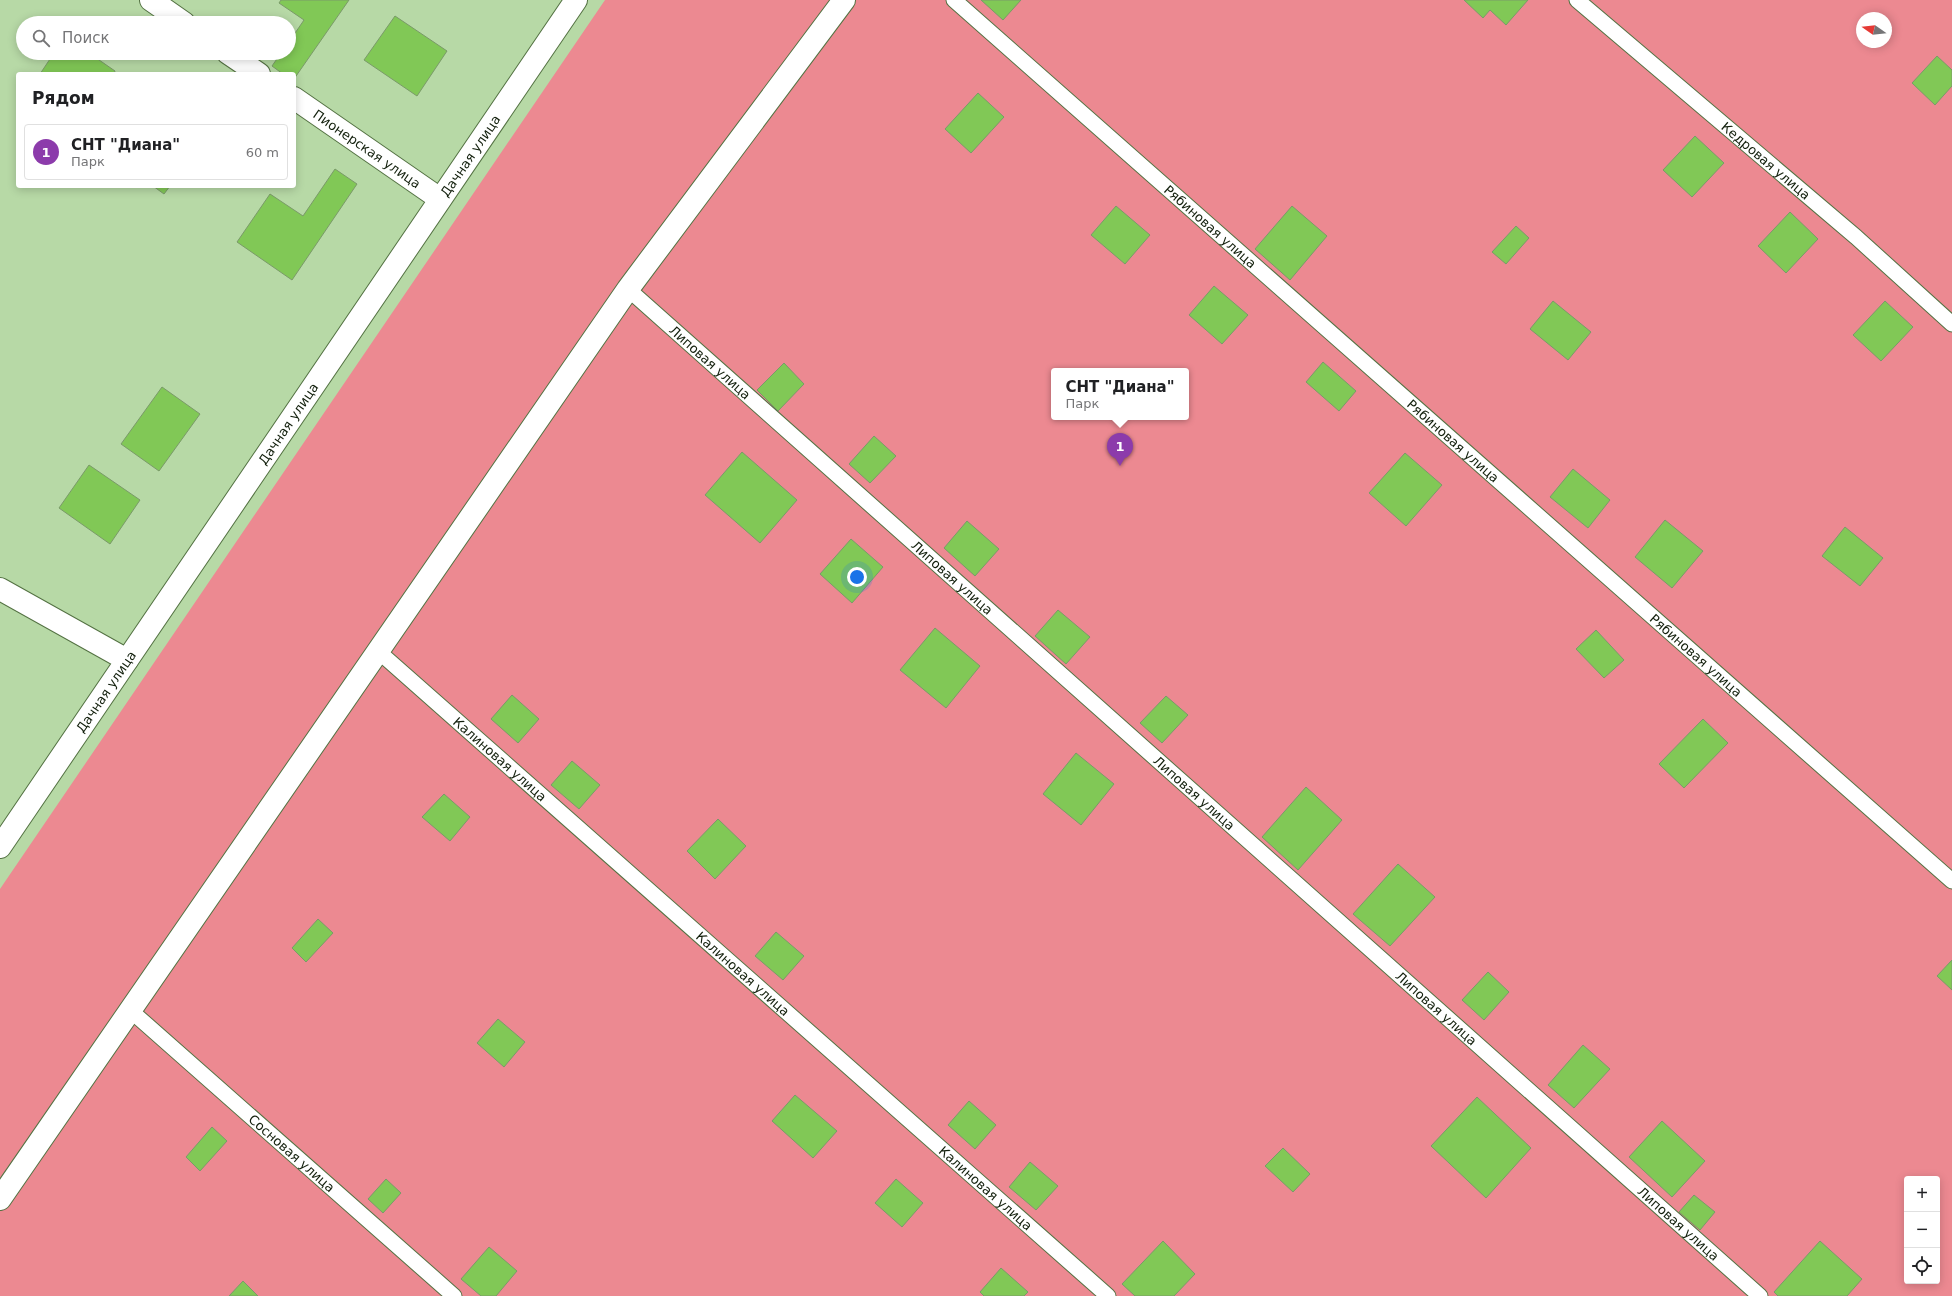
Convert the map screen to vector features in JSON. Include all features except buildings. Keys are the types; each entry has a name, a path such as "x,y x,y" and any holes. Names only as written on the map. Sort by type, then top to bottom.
{"street":[{"path":"151,0 174,16"},
{"name":"Дачная улица","path":"0,847 576,0"},
{"path":"0,1199 628,289 844,0"},
{"path":"238,60 256,72"},
{"name":"Пионерская улица","path":"296,99 440,199"},
{"path":"0,589 127,660"}],"lane":[{"name":"Рябиновая улица","path":"954,0 1952,881"},
{"name":"Кедровая улица","path":"1577,0 1850,232 1952,324"},
{"name":"Липовая улица","path":"628,289 1760,1296"},
{"name":"Калиновая улица","path":"378,651 1108,1296"},
{"name":"Сосновая улица","path":"130,1010 454,1296"}],"shaded area":[{"path":"605,0 1952,0 1952,1296 0,1296 0,889"}],"place":[{"name":"СНТ \"Диана\"","path":"1120,466"}]}
